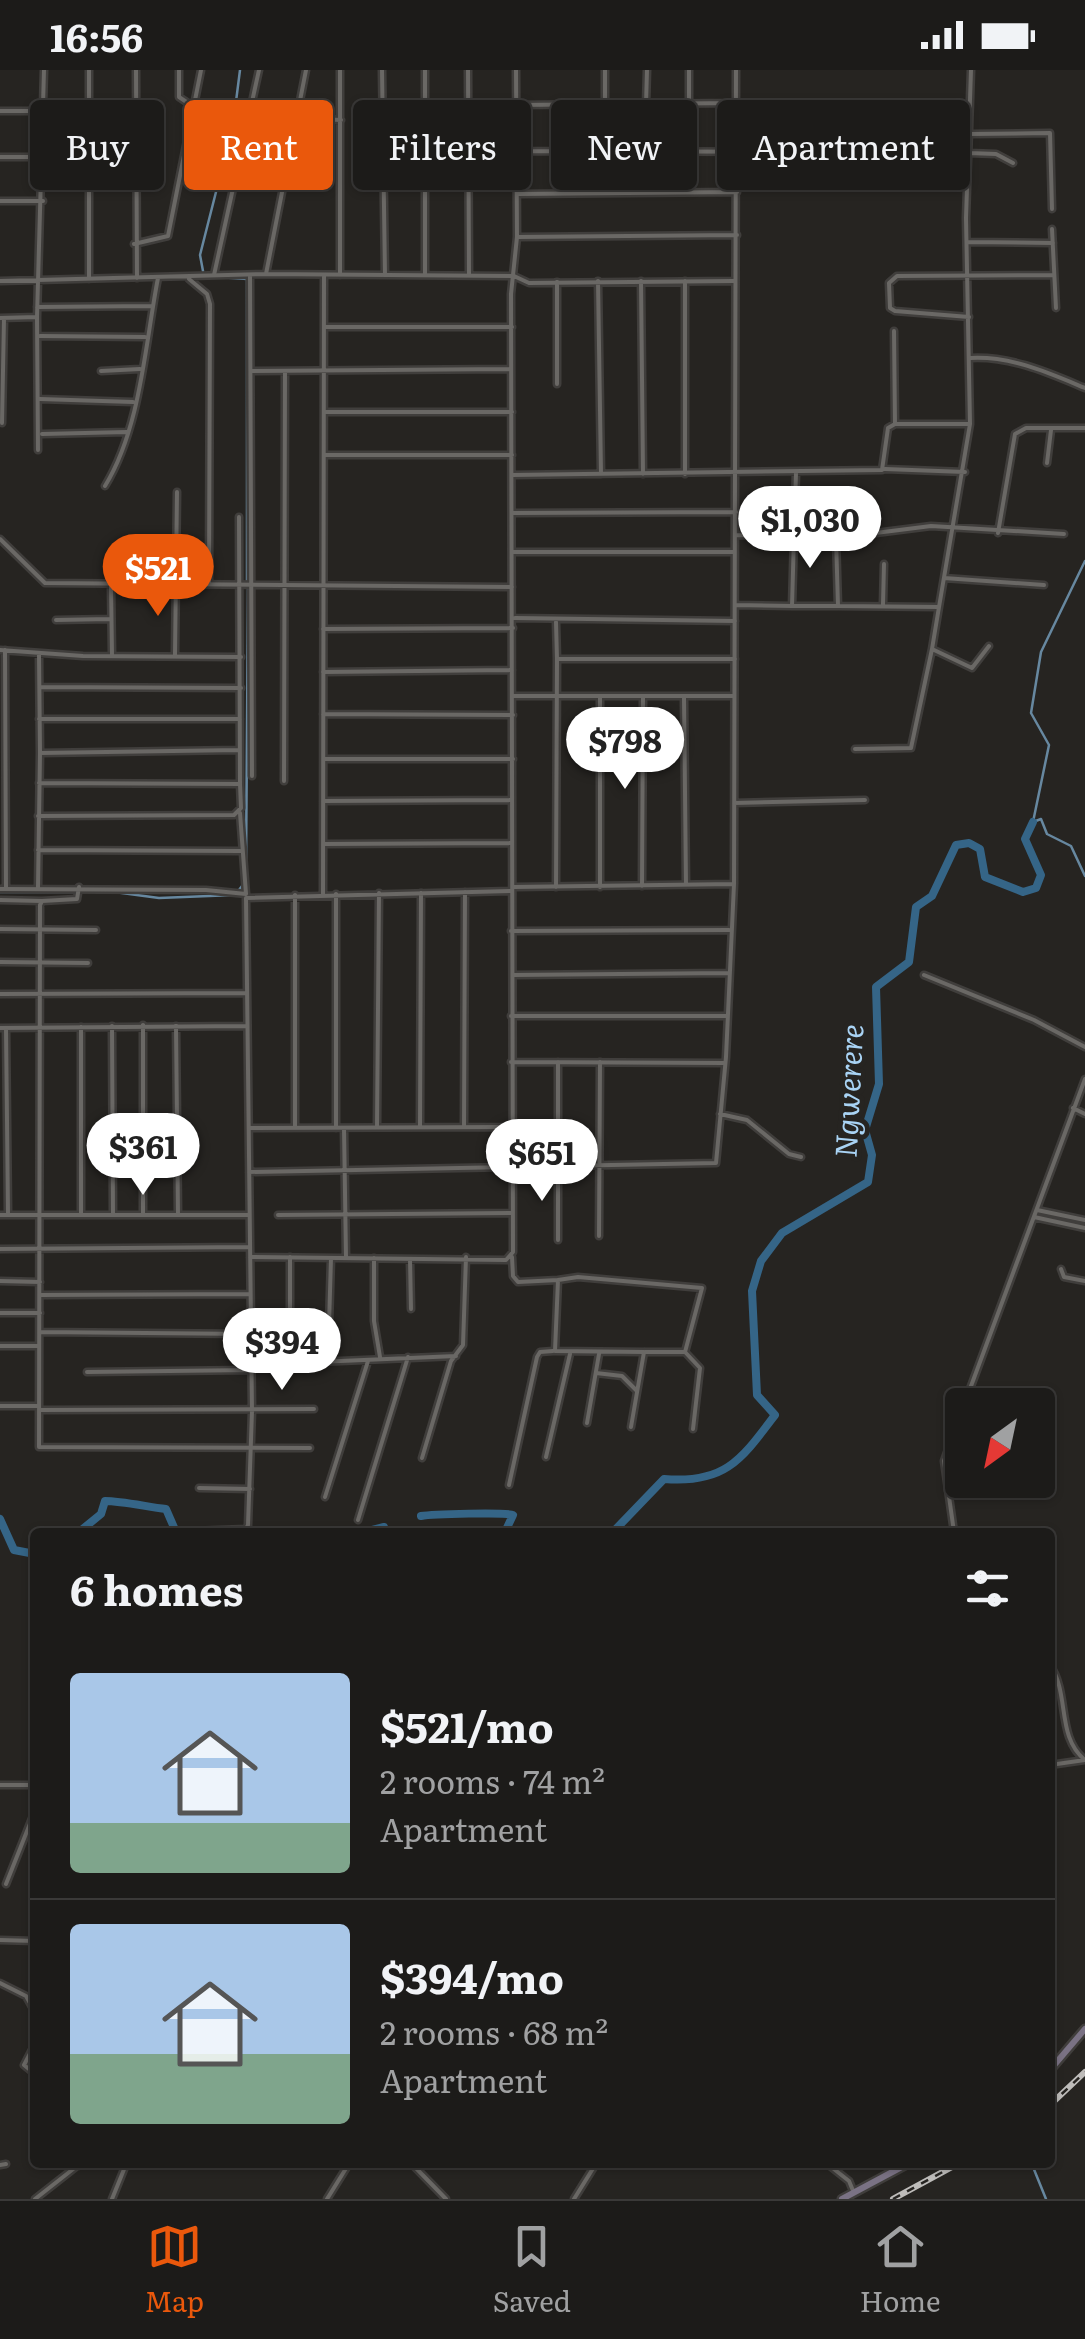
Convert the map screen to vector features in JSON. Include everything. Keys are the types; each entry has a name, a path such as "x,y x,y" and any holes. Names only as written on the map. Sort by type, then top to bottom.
{"main road":[{"path":"1055,2064 1085,2029"},
{"path":"842,2199 900,2168"}],"street":[{"path":"44,70 44,100"},
{"path":"89,70 89,279"},
{"path":"136,70 137,278"},
{"path":"179,70 179,97 184,100"},
{"path":"195,100 201,70"},
{"path":"252,100 259,70"},
{"path":"300,100 306,70"},
{"path":"340,70 340,275"},
{"path":"382,70 385,276"},
{"path":"425,276 426,70"},
{"path":"468,70 469,276"},
{"path":"516,70 516,100"},
{"path":"605,70 605,100"},
{"path":"646,100 647,70"},
{"path":"689,70 689,100"},
{"path":"736,70 736,100"},
{"path":"970,102 971,70"},
{"path":"0,111 30,111"},
{"path":"333,120 341,120"},
{"path":"970,134 1050,133 1052,210"},
{"path":"531,151 717,150"},
{"path":"970,153 996,154 1013,163"},
{"path":"0,157 30,157"},
{"path":"134,244 168,236 184,157"},
{"path":"516,194 717,189"},
{"path":"38,450 37,308 43,190"},
{"path":"214,276 232,190"},
{"path":"266,274 282,190"},
{"path":"516,190 512,327 514,759 510,1016 513,1276 518,1282 578,1277 699,1286 704,1292 685,1352"},
{"path":"249,1172 714,1166 725,1063 734,884 733,281 738,272 738,190"},
{"path":"855,749 911,748 932,649 965,472 970,424 969,190"},
{"path":"0,201 43,201"},
{"path":"1052,229 1056,308"},
{"path":"517,237 738,234"},
{"path":"968,242 1053,242"},
{"path":"0,281 266,274 514,276 530,282 733,281"},
{"path":"323,894 324,275"},
{"path":"969,316 901,313 890,308 889,283 896,276 1054,275"},
{"path":"250,276 252,776"},
{"path":"186,277 208,294 210,304 209,584"},
{"path":"106,486 120,460 127,432 158,278"},
{"path":"598,281 600,474"},
{"path":"641,281 643,474"},
{"path":"685,281 686,474"},
{"path":"557,282 557,384"},
{"path":"37,308 152,306"},
{"path":"2,424 2,318 37,316"},
{"path":"324,327 512,327"},
{"path":"894,331 895,424"},
{"path":"38,336 145,337"},
{"path":"971,358 991,358 1052,372 1085,388"},
{"path":"100,371 140,369"},
{"path":"250,371 512,369"},
{"path":"284,781 285,371"},
{"path":"40,399 133,402"},
{"path":"324,412 512,412"},
{"path":"884,468 888,428 895,424 970,424"},
{"path":"998,533 1014,434 1026,428 1085,428"},
{"path":"1047,463 1051,430"},
{"path":"40,434 127,432"},
{"path":"324,455 512,454"},
{"path":"512,474 734,474 884,468 965,472"},
{"path":"792,606 796,472"},
{"path":"175,655 176,492"},
{"path":"512,513 736,512"},
{"path":"240,516 240,851 246,896 252,1412 246,1528"},
{"path":"735,536 836,538 889,528 1064,534"},
{"path":"836,538 838,606"},
{"path":"0,539 39,582 512,587"},
{"path":"141,584 142,540"},
{"path":"0,552 14,552"},
{"path":"512,552 734,552"},
{"path":"883,604 884,564"},
{"path":"944,578 1044,585"},
{"path":"111,585 112,655"},
{"path":"735,605 940,607"},
{"path":"513,618 735,621"},
{"path":"56,620 110,620"},
{"path":"556,620 556,887"},
{"path":"323,629 513,628"},
{"path":"932,649 974,668 989,646"},
{"path":"241,656 39,654 2,650 3,889 79,888 246,896 734,884"},
{"path":"38,888 39,654"},
{"path":"557,659 735,659"},
{"path":"323,672 512,670"},
{"path":"40,687 241,688"},
{"path":"512,696 735,696"},
{"path":"600,698 600,887"},
{"path":"642,886 643,698"},
{"path":"684,698 686,885"},
{"path":"323,714 513,715"},
{"path":"40,719 240,720"},
{"path":"40,754 239,750"},
{"path":"324,759 514,759"},
{"path":"39,783 240,784"},
{"path":"323,801 512,800"},
{"path":"734,803 865,800"},
{"path":"38,816 234,815 240,811"},
{"path":"324,844 512,843"},
{"path":"38,850 240,851"},
{"path":"0,900 77,899 79,888"},
{"path":"464,1127 465,892"},
{"path":"420,1127 421,893"},
{"path":"336,894 336,1128"},
{"path":"377,1126 379,894"},
{"path":"294,895 295,1127"},
{"path":"42,901 37,1215 41,1248 38,1408 42,1449 310,1448"},
{"path":"0,929 96,930"},
{"path":"512,931 729,930"},
{"path":"0,962 88,963"},
{"path":"511,975 728,973"},
{"path":"924,975 1085,1047"},
{"path":"0,994 247,993"},
{"path":"510,1016 726,1016"},
{"path":"143,1025 144,1215"},
{"path":"81,1026 81,1215"},
{"path":"112,1026 112,1215"},
{"path":"176,1026 178,1215"},
{"path":"8,1215 3,1028 246,1026"},
{"path":"512,1062 725,1063"},
{"path":"558,1062 558,1240"},
{"path":"598,1236 600,1062"},
{"path":"970,1388 1085,1079"},
{"path":"1074,1108 1085,1114"},
{"path":"720,1114 747,1120 788,1154 801,1157"},
{"path":"250,1128 510,1127"},
{"path":"344,1128 346,1258"},
{"path":"1036,1210 1085,1220"},
{"path":"278,1215 511,1213"},
{"path":"0,1215 249,1215"},
{"path":"1034,1217 1085,1228"},
{"path":"0,1249 249,1247"},
{"path":"250,1257 506,1260 512,1255"},
{"path":"290,1257 290,1323"},
{"path":"410,1257 411,1310"},
{"path":"422,1458 451,1360 464,1344 466,1257"},
{"path":"330,1325 331,1258"},
{"path":"374,1258 374,1321 380,1360"},
{"path":"1061,1269 1064,1277 1085,1281"},
{"path":"555,1351 558,1280"},
{"path":"0,1281 40,1282"},
{"path":"40,1295 250,1294"},
{"path":"0,1313 40,1314"},
{"path":"39,1332 250,1334"},
{"path":"0,1346 38,1346"},
{"path":"509,1485 540,1352 685,1352 700,1368 693,1429"},
{"path":"546,1457 570,1352"},
{"path":"631,1428 644,1352"},
{"path":"587,1422 599,1354"},
{"path":"87,1372 251,1368 456,1356"},
{"path":"358,1520 408,1357"},
{"path":"325,1497 368,1361"},
{"path":"596,1372 622,1376 637,1391"},
{"path":"0,1406 252,1412 314,1408"},
{"path":"199,1488 250,1490"},
{"path":"949,1498 953,1528"},
{"path":"1055,1672 1072,1750 1085,1760 1055,1765"},
{"path":"0,1785 30,1786"},
{"path":"6,1884 30,1824"},
{"path":"0,1940 30,1941"},
{"path":"0,1983 26,1996 30,2009"},
{"path":"35,2199 74,2168"},
{"path":"112,2199 125,2168"},
{"path":"328,2199 346,2168"},
{"path":"416,2168 446,2199"},
{"path":"574,2199 594,2168"},
{"path":"833,2168 849,2180 854,2193"}],"waterway":[{"path":"203,271 200,255 233,125 240,70"},
{"path":"217,277 247,279 247,581"},
{"path":"1085,561 1041,652 1031,713 1049,745 1033,822 1041,819 1047,834 1071,846 1085,876"},
{"path":"246,871 248,588"},
{"name":"Ngwerere","path":"617,1528 664,1479 702,1477 730,1466 775,1415 757,1395 752,1291 761,1261 782,1233 868,1182 872,1155 865,1130 879,1084 876,987 909,962 916,907 932,896 956,845 969,843 980,849 985,877 1023,892 1036,888 1041,875 1025,839 1033,822"},
{"path":"239,890 242,886"},
{"path":"107,891 159,898 234,895"},
{"path":"0,892 76,892"},
{"name":"Ngwerere","path":"84,1528 101,1514 105,1501 166,1509 174,1528"},
{"name":"Ngwerere","path":"421,1516 513,1515 507,1528"},
{"name":"Ngwerere","path":"0,1519 14,1550 30,1553"},
{"name":"Ngwerere","path":"380,1528 384,1527"},
{"path":"1033,2168 1046,2199"}],"railway":[{"path":"1055,2100 1085,2072"},
{"path":"893,2199 950,2168"}]}
